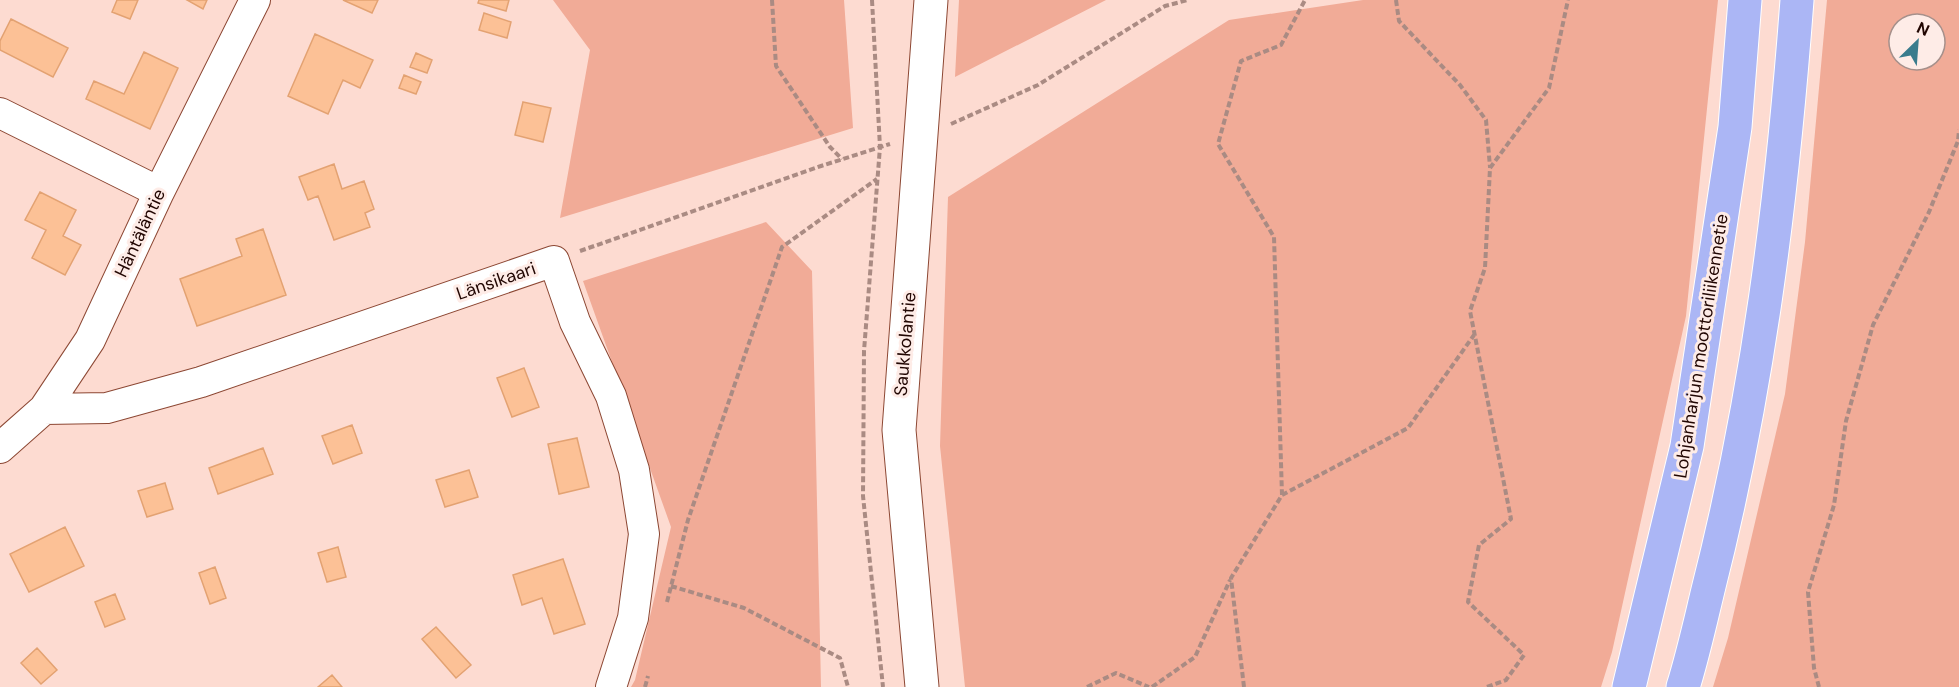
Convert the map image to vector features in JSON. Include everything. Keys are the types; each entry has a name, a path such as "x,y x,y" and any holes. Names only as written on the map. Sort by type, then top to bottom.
{"highway":[{"name":"Lohjanharjun moottoriliikennetie","path":"1629,687 1687,446 1735,127 1745,0"},
{"path":"1683,687 1722,535 1745,425 1764,310 1786,149 1797,0"}],"street":[{"name":"Häntäläntie","path":"0,448 44,409 90,340 159,192 255,0"},
{"name":"Saukkolantie","path":"922,687 899,430 931,0"},
{"path":"0,113 159,192"},
{"name":"Länsikaari","path":"44,409 107,408 201,382 554,261 575,322 611,396 634,470 644,534 633,618 611,687"}],"path":[{"path":"772,0 776,66 830,147 842,159"},
{"path":"872,0 880,147 864,351 863,496 883,687"},
{"path":"554,261 842,159 880,147 922,138 1038,85 1165,6 1188,0"},
{"path":"1282,495 1274,237 1218,144 1241,61 1281,45 1305,0"},
{"path":"1395,0 1399,21 1460,85 1486,120 1490,168 1485,268 1470,311 1511,519 1479,545 1468,602 1524,655 1506,680 1487,687"},
{"path":"1490,168 1548,88 1568,0"},
{"path":"1819,687 1814,668 1808,592 1834,505 1846,421 1873,325 1929,212 1958,141 1959,130"},
{"path":"665,609 688,520 782,247 878,179"},
{"path":"1087,687 1116,673 1150,687 1194,657 1231,578 1282,495 1408,428 1474,334"},
{"path":"1231,578 1244,687"},
{"path":"671,586 744,608 840,658 848,687"},
{"path":"645,687 651,664"}],"shaded area":[{"path":"553,0 844,0 853,128 560,218 590,50"},
{"path":"959,0 1106,0 955,77"},
{"path":"1363,0 1718,0 1686,316 1612,652 1601,687 965,687 940,446 948,197 1229,20"},
{"path":"1827,0 1959,0 1959,687 1713,687 1728,638 1785,394 1805,242"},
{"path":"766,222 812,271 821,687 631,687 635,680 671,527 583,281"}],"building":[{"path":"117,0 138,0 130,19 112,12"},
{"path":"187,0 207,0 203,9"},
{"path":"343,0 378,0 372,13"},
{"path":"479,0 509,0 506,11 478,3"},
{"path":"484,13 511,22 507,38 479,30"},
{"path":"11,19 68,48 53,77 0,50 0,41"},
{"path":"315,34 373,60 360,88 343,80 328,114 288,96"},
{"path":"144,52 178,68 150,129 86,99 94,81 124,94"},
{"path":"416,53 432,60 427,73 410,67"},
{"path":"404,75 421,82 416,94 399,88"},
{"path":"523,102 551,108 543,142 515,135"},
{"path":"334,164 342,189 364,181 374,209 365,213 370,227 334,240 318,196 308,200 299,177"},
{"path":"40,192 76,210 63,236 81,245 65,275 32,258 46,230 25,220"},
{"path":"263,229 286,295 197,326 180,279 242,256 236,239"},
{"path":"524,368 539,407 512,417 497,378"},
{"path":"352,425 362,453 333,464 322,436"},
{"path":"577,438 589,487 559,494 548,444"},
{"path":"263,448 273,474 218,494 209,468"},
{"path":"469,470 478,497 445,507 436,480"},
{"path":"165,483 173,509 147,517 138,491"},
{"path":"65,527 84,566 29,592 10,554"},
{"path":"338,547 346,577 327,582 318,553"},
{"path":"563,559 585,624 554,634 542,598 522,605 513,575"},
{"path":"215,567 226,598 210,604 199,573"},
{"path":"115,594 125,619 105,627 95,602"},
{"path":"436,627 471,665 456,678 422,639"},
{"path":"37,648 57,670 41,684 21,663"},
{"path":"332,675 342,687 318,687"}]}
